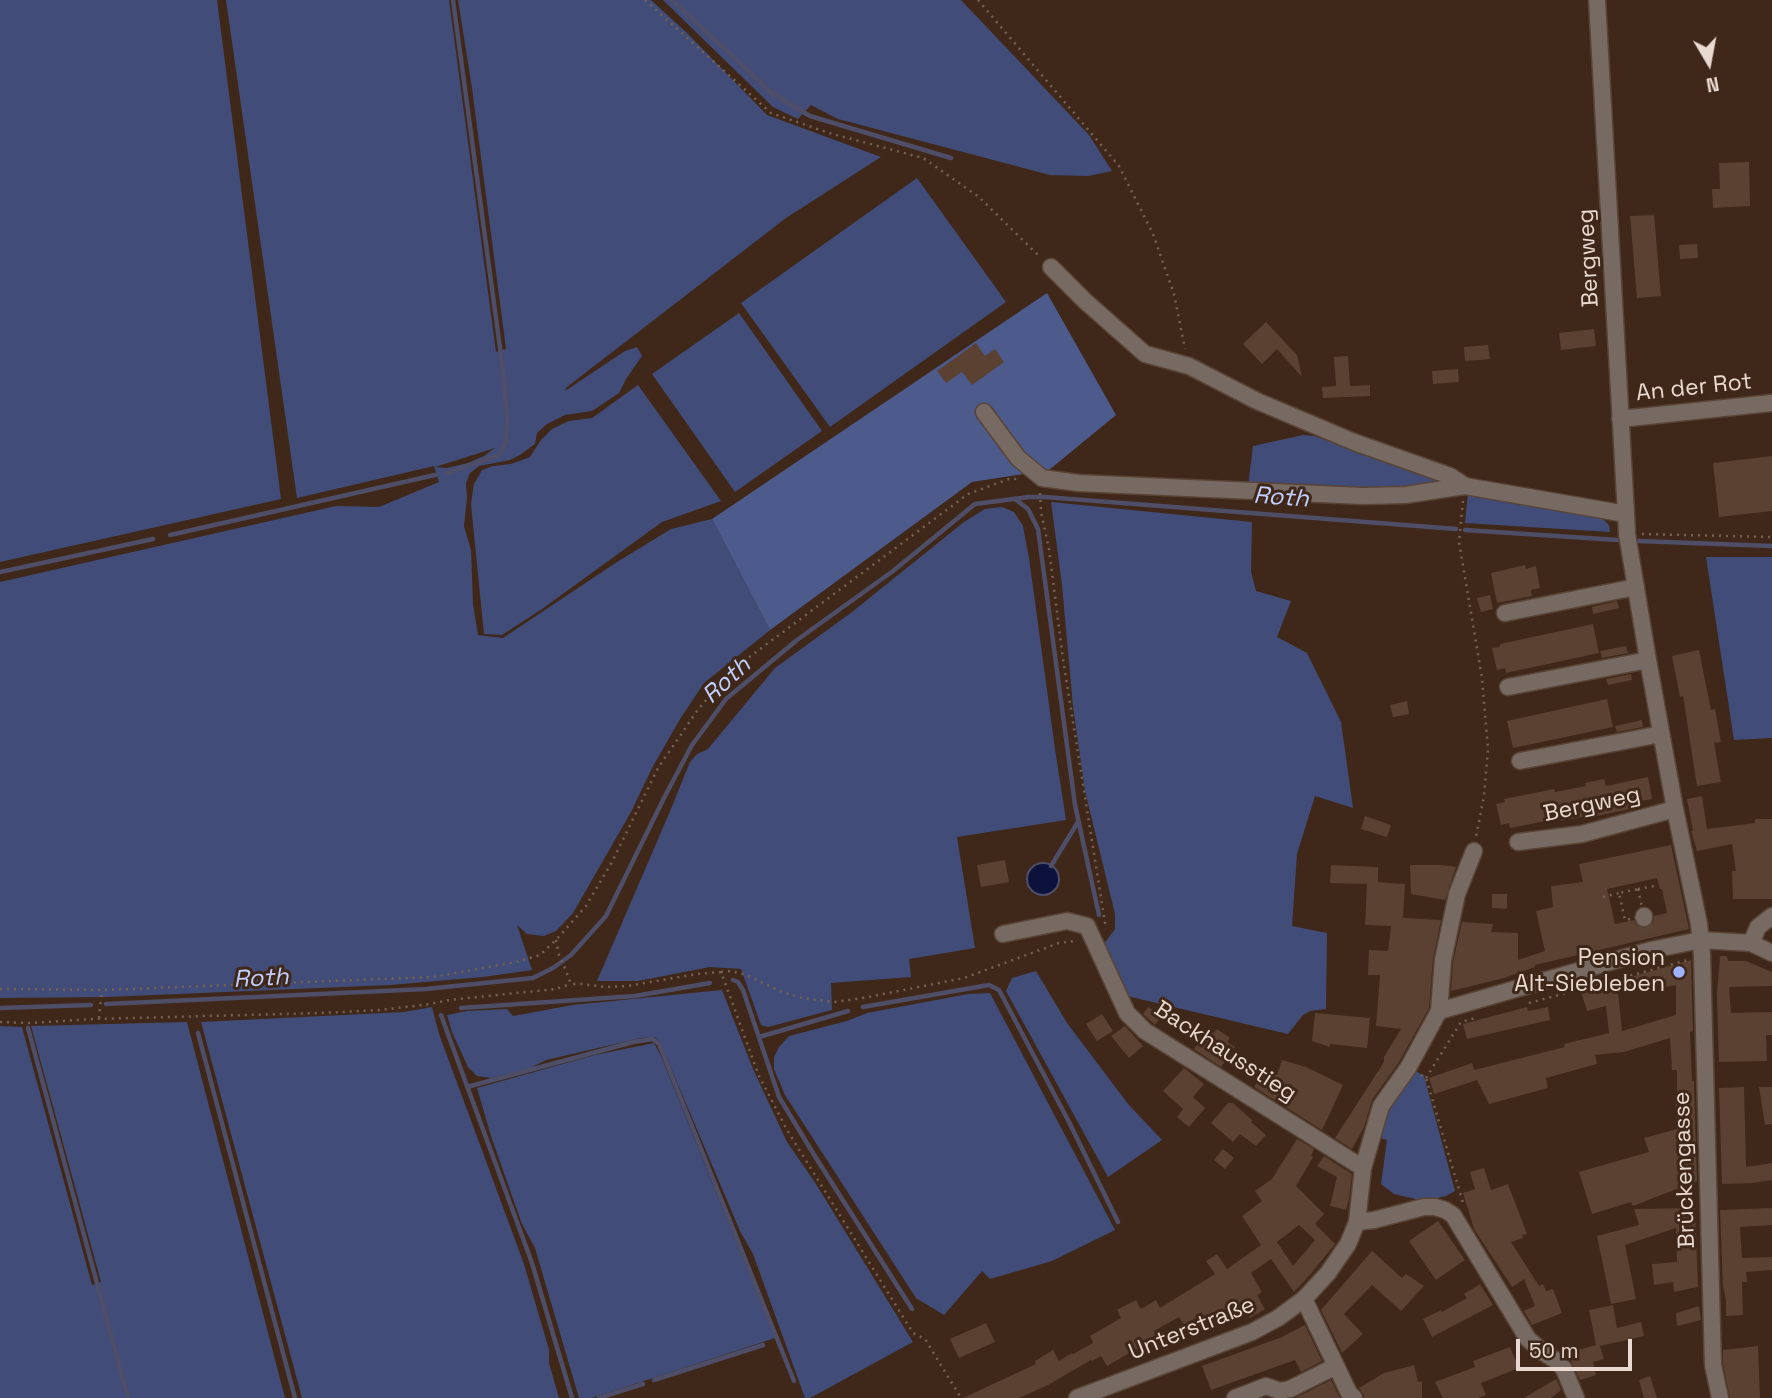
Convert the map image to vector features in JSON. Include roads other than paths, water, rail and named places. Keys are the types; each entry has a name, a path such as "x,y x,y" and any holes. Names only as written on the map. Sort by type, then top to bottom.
{"street":[{"name":"Bergweg","path":"1597,0 1627,534 1647,660 1699,924 1701,948"},
{"path":"1051,267 1145,354 1189,366 1269,406 1354,442 1450,476 1465,486"},
{"name":"An der Rot","path":"1620,419 1772,403"},
{"path":"984,412 1041,484 1078,483 1363,496 1405,495 1465,486 1626,514"},
{"path":"1506,613 1636,587"},
{"path":"1508,687 1647,660"},
{"path":"1520,761 1661,734"},
{"name":"Bergweg","path":"1518,842 1583,834 1675,809"},
{"path":"1474,851 1457,894 1443,960 1439,1011 1651,950 1751,943 1772,953"},
{"path":"1751,943 1758,928 1772,916"},
{"name":"Backhausstieg","path":"1003,934 1067,921 1087,926 1127,1013 1145,1031 1363,1168"},
{"name":"Brückengasse","path":"1701,948 1713,1365 1720,1398"},
{"name":"Unterstraße","path":"1077,1398 1252,1332 1278,1318 1304,1299 1335,1264 1348,1244 1357,1222 1363,1168 1381,1107 1408,1068 1439,1011"},
{"path":"1357,1222 1424,1207 1435,1207 1453,1215 1528,1339 1564,1370 1576,1398"},
{"path":"1304,1299 1349,1393 1354,1398"},
{"path":"1236,1398 1266,1386 1280,1391 1290,1389 1336,1366"}],"waterway":[{"path":"447,473 499,455 506,442 507,417 453,0"},
{"path":"672,0 772,93 810,116 951,158"},
{"path":"170,535 435,475"},
{"name":"Roth","path":"106,1004 426,989 533,978 553,968 571,955 606,916 692,745 726,699 797,640 893,571 975,504 1045,497 1456,529"},
{"path":"1015,499 1028,509 1038,529 1075,805 1099,915"},
{"name":"Roth","path":"1465,530 1617,540"},
{"path":"0,572 153,539"},
{"name":"Roth","path":"1638,541 1772,546"},
{"path":"1051,866 1078,822"},
{"path":"733,980 738,982 743,990 779,1097 912,1309"},
{"path":"461,1008 635,996 710,983"},
{"path":"863,1007 989,985 999,990 1118,1222"},
{"name":"Roth","path":"0,1008 91,1005"},
{"path":"759,1037 848,1011"},
{"path":"441,1015 532,1263 572,1398"},
{"path":"28,1028 128,1398"},
{"path":"198,1033 295,1398"},
{"path":"467,1087 633,1042 653,1039 659,1044 794,1381"},
{"path":"654,1380 763,1345"},
{"path":"599,1398 643,1384"}],"tunnel":[{"path":"1644,918 1648,938"}],"place":[{"name":"Pension Alt-Siebleben","path":"1679,972"}]}
